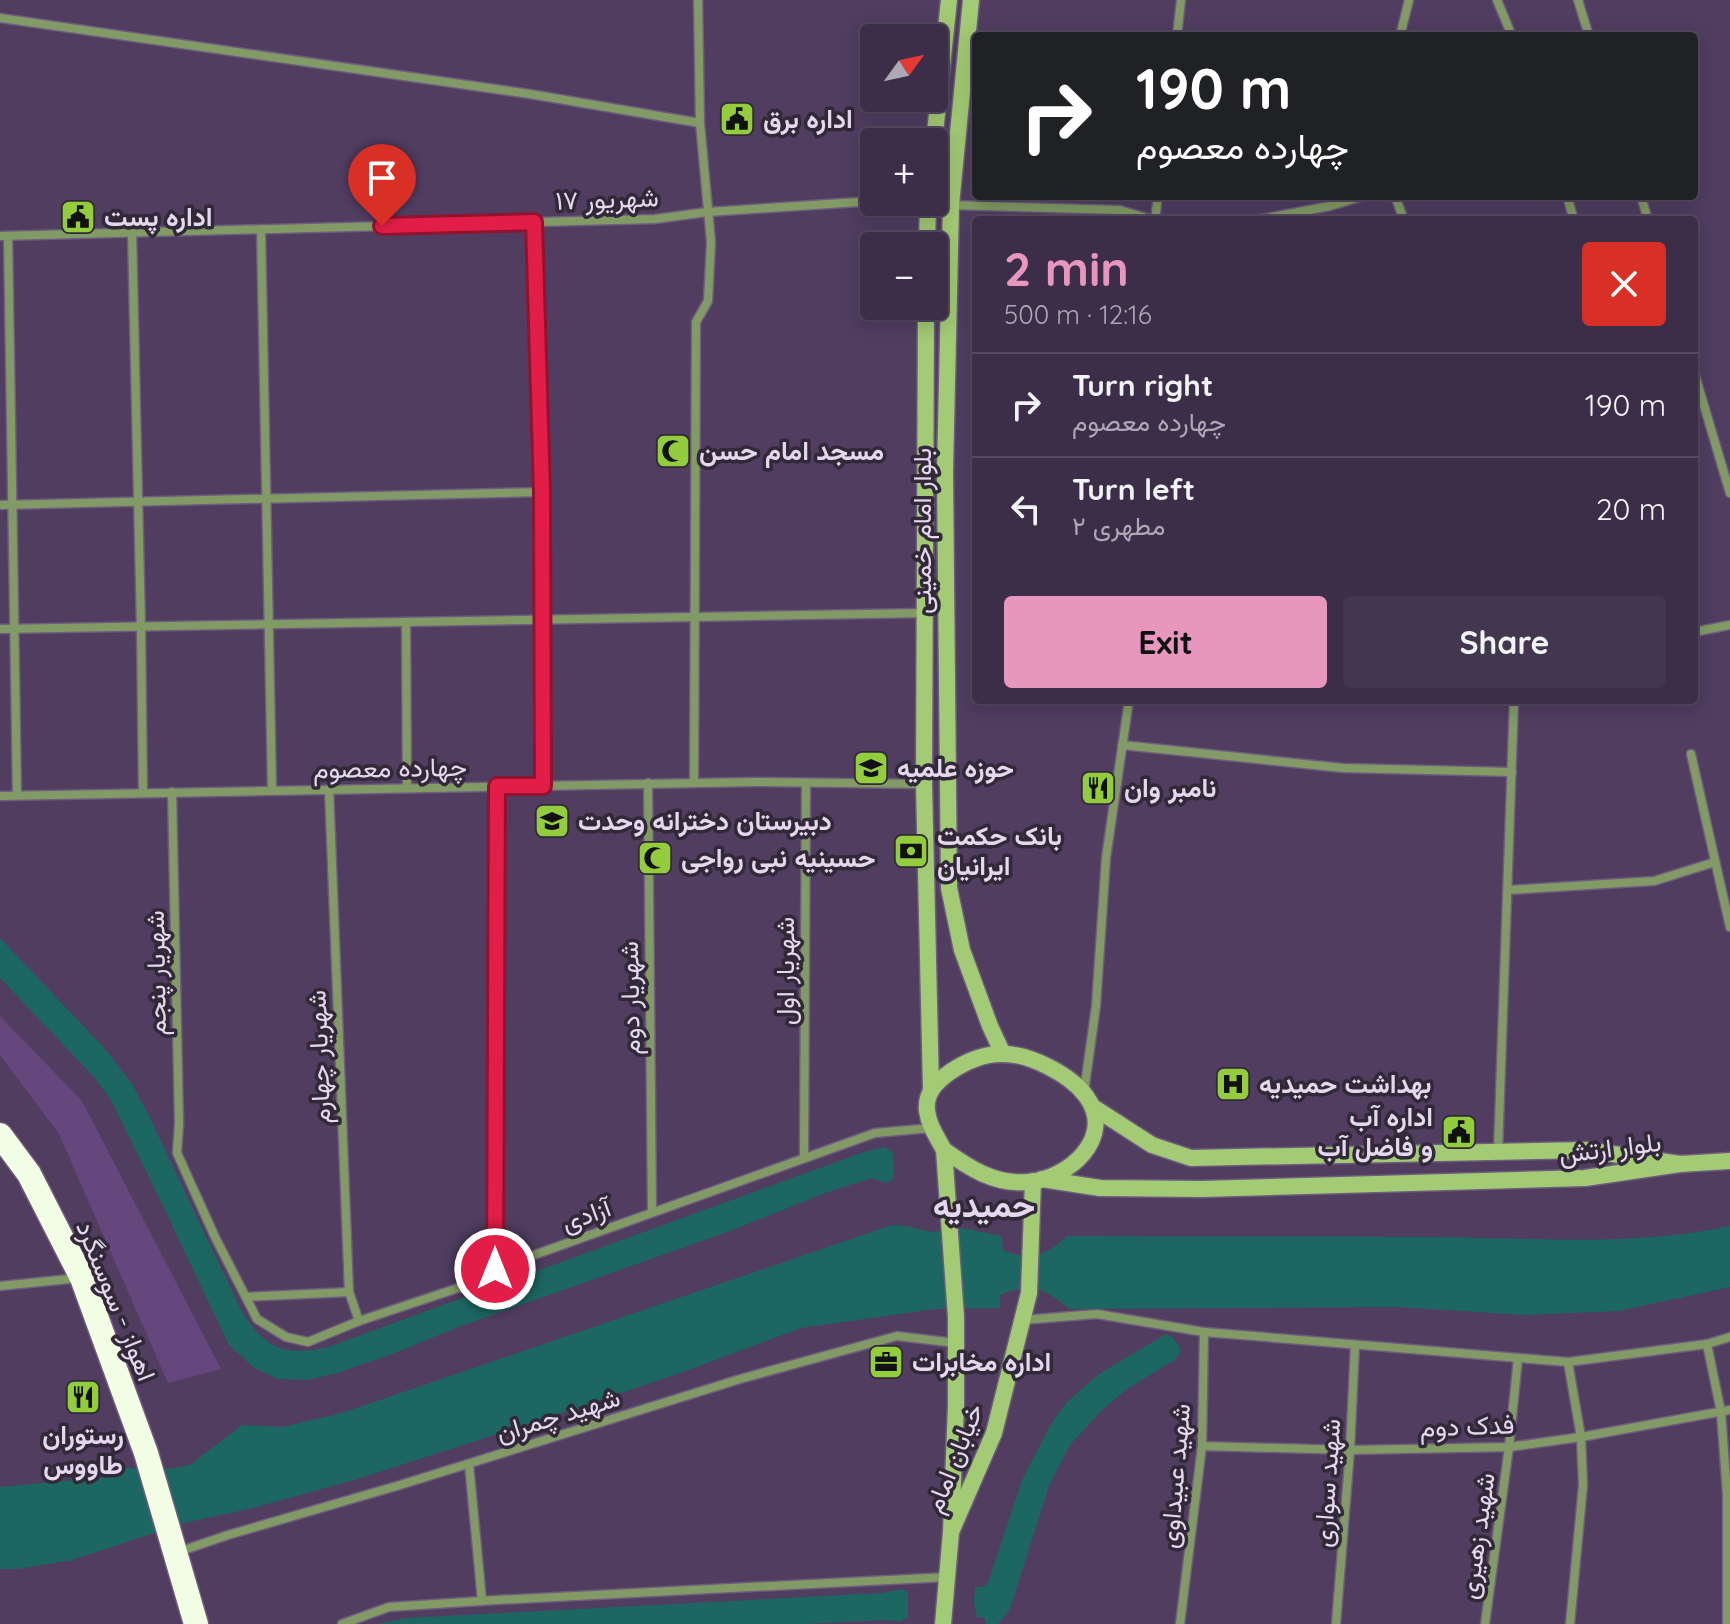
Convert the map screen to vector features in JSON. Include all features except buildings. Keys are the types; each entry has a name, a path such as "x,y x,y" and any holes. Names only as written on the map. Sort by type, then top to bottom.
{"highway":[{"name":"اهواز - سوسنگرد","path":"0,1135 29,1174 82,1278 146,1453 196,1624"}],"main road":[{"path":"935,128 949,0"},
{"name":"بلوار امام خمینی","path":"971,0 969,88 951,205 945,472 949,888 962,950 1003,1054"},
{"name":"بلوار امام خمینی","path":"926,320 924,784 931,1089"},
{"path":"1003,1054 1043,1063 1070,1080 1089,1100 1096,1120 1095,1132 1083,1153 1059,1174 1037,1180 1013,1181 979,1173 944,1150 931,1128 927,1103 931,1089 939,1079 978,1057 1003,1054"},
{"name":"بلوار ارتش","path":"1089,1100 1152,1145 1191,1158 1586,1150 1680,1164"},
{"name":"خیابان امام","path":"944,1150 956,1317 951,1532"},
{"path":"1680,1164 1730,1161"},
{"name":"بلوار ارتش","path":"1037,1180 1100,1188 1202,1189 1585,1178 1680,1164"},
{"name":"خیابان امام","path":"951,1532 994,1433 1029,1293 1037,1180"},
{"path":"943,1624 951,1532"}],"street":[{"path":"694,783 696,322 708,301 711,242 700,123 698,0"},
{"path":"1177,32 1181,0"},
{"path":"1401,32 1409,0"},
{"path":"1497,0 1510,32"},
{"path":"1578,0 1588,32"},
{"path":"0,18 530,94 700,123"},
{"path":"1277,216 1330,206 1344,200"},
{"name":"۱۷ شهریور","path":"4,236 655,219 707,212 860,202"},
{"path":"951,205 1120,210 1140,216"},
{"path":"534,222 542,492 543,786"},
{"path":"261,229 272,790"},
{"path":"132,232 143,793"},
{"path":"4,236 17,795"},
{"path":"1698,385 1730,493"},
{"path":"0,505 542,492"},
{"path":"0,629 924,613"},
{"path":"406,622 407,788"},
{"path":"1698,631 1730,625"},
{"path":"1089,1100 1106,858 1128,704"},
{"path":"1498,1152 1514,704"},
{"path":"1122,745 1343,768 1512,772"},
{"path":"1691,754 1730,927"},
{"name":"چهارده معصوم","path":"0,796 648,783 924,784"},
{"name":"شهریار دوم","path":"648,783 652,1212"},
{"name":"شهریار اول","path":"804,1158 806,783"},
{"path":"495,1269 497,786"},
{"name":"شهریار چهارم","path":"329,789 349,1292 359,1321"},
{"name":"شهریار پنجم","path":"172,792 179,1123 177,1153"},
{"path":"1508,890 1654,881 1715,862"},
{"name":"آزادی","path":"177,1153 257,1319 286,1337 308,1342 359,1321 479,1281 495,1269 875,1133 931,1128"},
{"path":"0,1286 82,1278"},
{"path":"246,1297 349,1292"},
{"path":"1022,1320 1097,1314 1204,1332 1568,1362 1707,1344 1730,1337"},
{"name":"شهید عبیداوی","path":"1180,1624 1202,1446 1204,1332"},
{"name":"شهید چمران","path":"173,1548 228,1535 740,1379 897,1336 956,1343"},
{"path":"1707,1344 1725,1411 1727,1624"},
{"name":"شهید سواری","path":"1336,1624 1355,1345"},
{"name":"شهید زهیری","path":"1485,1624 1518,1358"},
{"path":"1568,1362 1581,1437 1583,1485 1570,1624"},
{"name":"فدک دوم","path":"1202,1446 1350,1450 1509,1447 1725,1411"},
{"path":"469,1464 482,1601"},
{"path":"342,1624 389,1607 948,1577"}],"shaded area":[{"path":"0,938 105,1049 132,1084 242,1312 268,1342 288,1350 328,1347 861,1153 884,1147 893,1153 894,1178 881,1182 872,1178 825,1193 730,1231 337,1373 308,1380 277,1379 254,1368 229,1345 111,1100 93,1076 0,978"},
{"path":"0,1016 82,1101 221,1369 168,1383 59,1134 0,1055"},
{"path":"892,1225 931,1232 963,1228 1001,1236 1003,1250 1021,1256 1045,1252 1067,1236 1582,1240 1656,1237 1730,1226 1730,1287 1619,1311 1524,1315 1399,1307 1069,1309 1045,1292 1020,1289 1000,1295 1000,1308 935,1309 801,1328 680,1373 354,1480 184,1523 72,1560 0,1569 0,1487 106,1477 127,1468 168,1469 190,1465 242,1425 282,1427 342,1413"},
{"path":"1166,1334 1181,1349 1176,1359 1127,1389 1102,1410 1070,1445 1049,1486 1010,1609 998,1624 986,1624 984,1617 977,1618 975,1587 988,1583 1022,1480 1051,1424 1067,1402 1099,1374"},
{"path":"902,1589 908,1594 908,1617 900,1622 377,1624 407,1618 882,1593"}],"place":[{"name":"اداره برق","path":"737,119"},
{"name":"اداره پست","path":"78,217"},
{"name":"مسجد امام حسن","path":"673,451"},
{"name":"حوزه علمیه","path":"871,768"},
{"name":"نامبر وان","path":"1098,788"},
{"name":"دبیرستان دخترانه وحدت","path":"552,821"},
{"name":"بانک حکمت ایرانیان","path":"911,851"},
{"name":"حسینیه نبی رواجی","path":"655,858"},
{"name":"بهداشت حمیدیه","path":"1233,1084"},
{"name":"اداره آب و فاضل آب","path":"1459,1132"},
{"name":"اداره مخابرات","path":"886,1362"},
{"name":"رستوران طاووس","path":"83,1397"}],"district":[{"name":"حمیدیه","path":"984,1205"}],"route":[{"path":"382,226 534,222 542,492 543,786 497,786 495,1269"}]}
